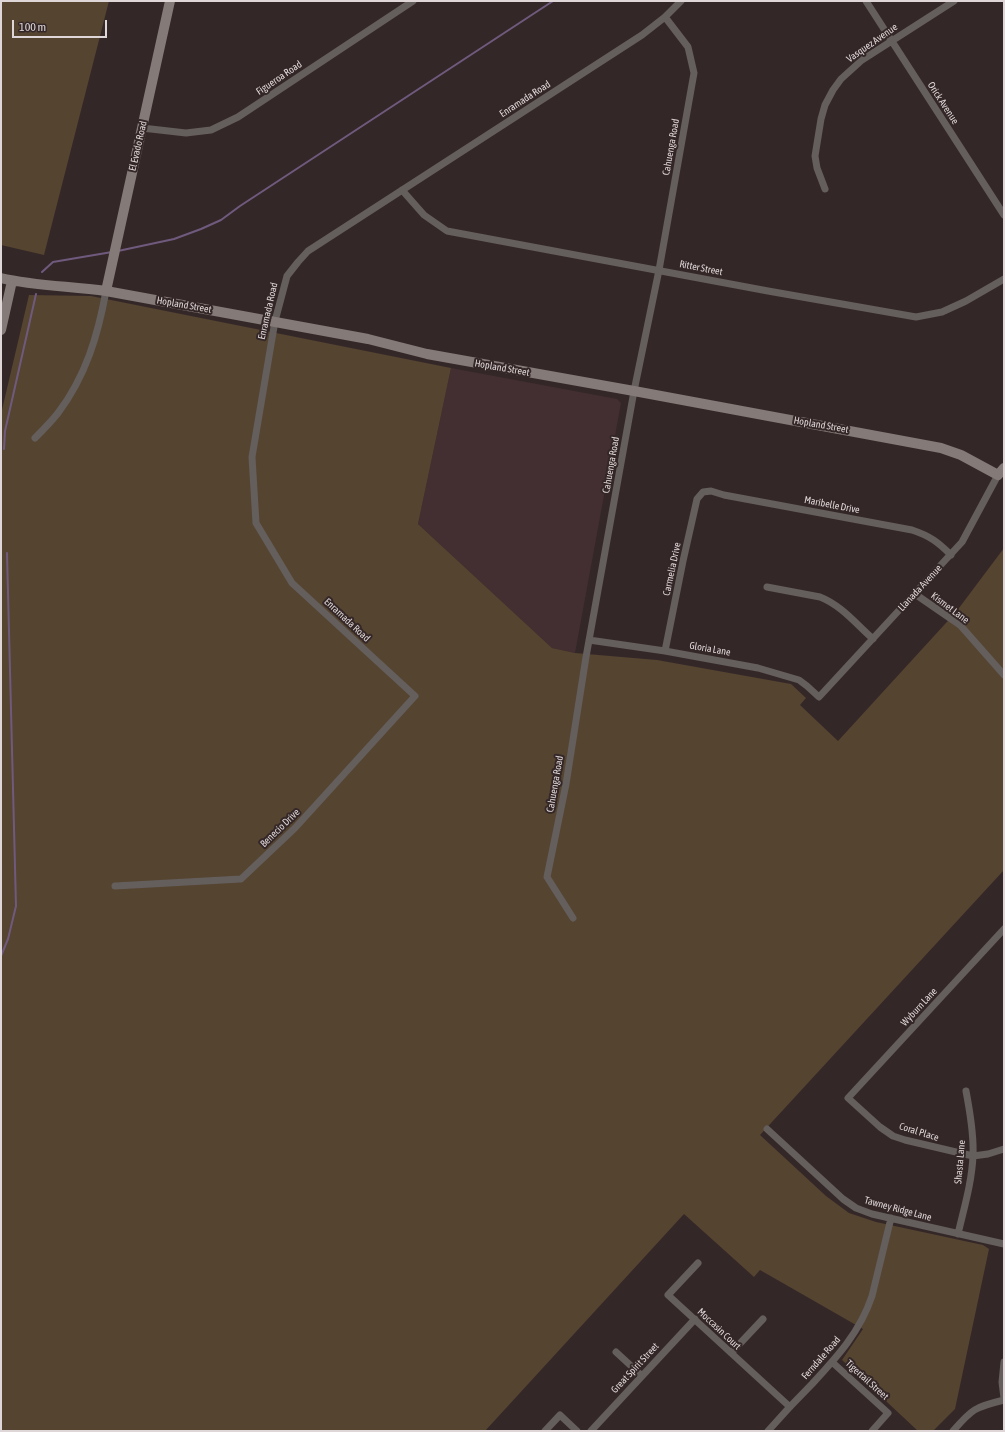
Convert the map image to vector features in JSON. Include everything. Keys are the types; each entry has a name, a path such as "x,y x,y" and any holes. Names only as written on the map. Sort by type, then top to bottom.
{"street":[{"name":"El Evado Road","path":"106,291 170,1"},
{"name":"Figueroa Road","path":"142,128 186,133 211,130 238,117 412,1"},
{"name":"Enramada Road","path":"415,696 292,583 256,523 252,456 274,321 287,276 308,251 642,35 666,17 681,1"},
{"name":"Orick Avenue","path":"866,1 1004,215"},
{"name":"Vasquez Avenue","path":"825,189 817,168 815,156 818,134 825,105 833,90 841,79 862,60 954,1"},
{"name":"Cahuenga Road","path":"573,918 547,876 566,784 589,640 634,391 659,270 694,73 688,47 666,17"},
{"name":"Ritter Street","path":"402,190 424,215 447,231 768,291 916,316 942,312 966,301 1004,279"},
{"name":"Hopland Street","path":"1,278 40,285 78,287 106,291 274,321 368,339 427,354 941,448 1001,471"},
{"path":"1,330 12,281"},
{"path":"35,438 58,413 74,389 85,368 96,339 106,291"},
{"name":"Llanada Avenue","path":"819,698 962,542 1001,471"},
{"name":"Maribelle Drive","path":"703,492 710,491 724,495 912,530 925,534 937,541 951,555"},
{"name":"Carmelia Drive","path":"665,651 697,499 703,492"},
{"path":"767,587 827,599 837,606 872,639"},
{"name":"Kismet Lane","path":"915,594 960,625 1004,675"},
{"name":"Gloria Lane","path":"589,640 665,651 758,668 799,680 819,698"},
{"name":"Benecio Drive","path":"115,886 241,879 295,828 415,696"},
{"name":"Wyburn Lane","path":"848,1098 1004,929"},
{"name":"Shasta Lane","path":"958,1234 969,1184 973,1156 972,1125 966,1091"},
{"name":"Coral Place","path":"848,1098 880,1127 893,1136 915,1143 973,1156"},
{"name":"Tawney Ridge Lane","path":"767,1129 843,1199 856,1208 872,1214 1004,1244"},
{"path":"973,1156 988,1154 1004,1149"},
{"name":"Ferndale Road","path":"768,1431 848,1343 863,1318 868,1306 891,1218"},
{"name":"Moccasin Court","path":"698,1262 668,1295 790,1407"},
{"path":"731,1353 763,1318"},
{"name":"Great Spirit Street","path":"591,1431 694,1319"},
{"path":"616,1352 642,1376"},
{"name":"Tigertail Street","path":"832,1362 888,1413 872,1431"},
{"path":"953,1431 969,1413 980,1406 1004,1399 1002,1382 1004,1362"},
{"path":"545,1431 560,1415 577,1431"}],"shaded area":[{"path":"1,1 109,1 44,255 1,245"},
{"path":"29,295 91,296 451,368 418,524 552,648 575,653 657,660 791,684 806,698 800,705 838,741 956,612 1004,548 1004,870 760,1135 826,1196 849,1213 876,1222 983,1245 989,1249 955,1409 933,1431 918,1431 842,1360 863,1329 760,1270 754,1277 684,1214 485,1431 1,1431 1,414"},
{"path":"451,368 617,399 621,403 575,653 552,648 418,524"}],"waterway":[{"path":"118,251 174,239 221,220 240,206 553,1"},
{"path":"42,272 53,262 112,252"},
{"path":"4,449 5,431 36,294"},
{"path":"1,956 8,939 16,906 7,553"}]}
